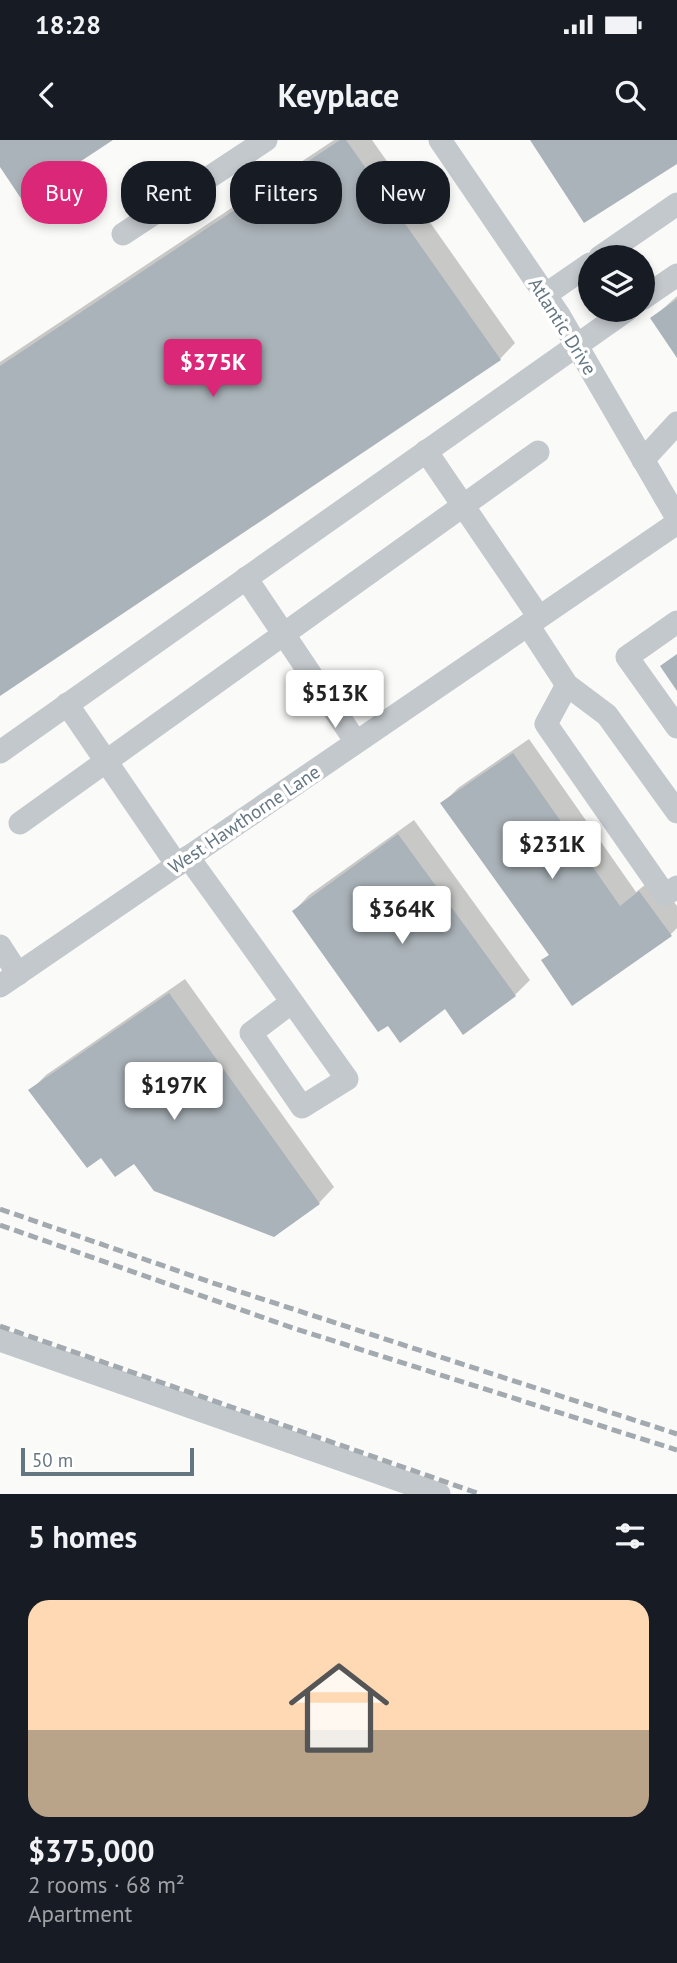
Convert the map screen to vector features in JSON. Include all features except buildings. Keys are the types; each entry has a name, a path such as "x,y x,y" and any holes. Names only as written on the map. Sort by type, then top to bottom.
{"street":[{"path":"123,234 266,140"},
{"name":"Atlantic Drive","path":"440,140 545,295 677,521"},
{"path":"617,245 677,204"},
{"path":"545,295 578,272"},
{"path":"655,290 677,275"},
{"path":"0,752 610,322"},
{"path":"643,460 677,423"},
{"path":"426,451 533,621 567,685 607,715 677,812"},
{"path":"20,823 538,452"},
{"name":"West Hawthorne Lane","path":"9,980 677,521"},
{"path":"246,578 356,742"},
{"path":"677,622 627,657 677,727"},
{"path":"567,685 546,724 665,895 677,887"},
{"path":"67,704 106,761 292,1002 347,1079 302,1107 251,1033 292,1002"},
{"path":"0,946 9,980"},
{"path":"0,1340 439,1494"}],"railway":[{"path":"0,1209 210,1282 677,1434"},
{"path":"0,1225 293,1328 677,1450"},
{"path":"0,1326 480,1494"}]}
